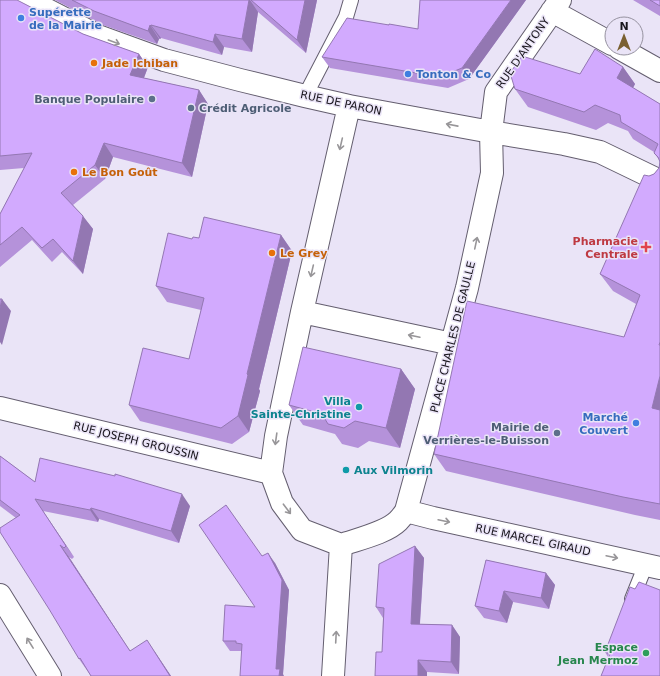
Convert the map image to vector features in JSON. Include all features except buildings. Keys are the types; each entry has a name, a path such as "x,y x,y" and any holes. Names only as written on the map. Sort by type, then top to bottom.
{"street":[{"name":"RUE DE PARON","path":"28,0 98,36 164,60 349,106 564,144 600,152 660,181"},
{"path":"556,6 604,39"},
{"name":"RUE D'ANTONY","path":"491,132 496,92 556,6"},
{"path":"633,56 660,71"},
{"path":"333,676 341,545 302,530 282,502 271,474 276,436 302,312 349,106"},
{"name":"PLACE CHARLES DE GAULLE","path":"341,545 389,527 398,521 406,511 452,344 492,173 491,132"},
{"path":"302,312 452,344"},
{"name":"RUE JOSEPH GROUSSIN","path":"0,408 271,474"},
{"name":"RUE MARCEL GIRAUD","path":"406,511 653,566"},
{"path":"0,595 50,676"}],"lane":[{"path":"305,96 346,17 351,0"},
{"path":"629,609 653,566"}],"place":[{"name":"Supérette de la Mairie","path":"21,18"},
{"name":"Jade Ichiban","path":"94,63"},
{"name":"Tonton & Co","path":"408,74"},
{"name":"Banque Populaire","path":"152,99"},
{"name":"Crédit Agricole","path":"191,108"},
{"name":"Le Bon Goût","path":"74,172"},
{"name":"Pharmacie Centrale","path":"646,247"},
{"name":"Le Grey","path":"272,253"},
{"name":"Villa Sainte-Christine","path":"359,407"},
{"name":"Marché Couvert","path":"636,423"},
{"name":"Mairie de Verrières-le-Buisson","path":"557,433"},
{"name":"Aux Vilmorin","path":"346,470"},
{"name":"Espace Jean Mermoz","path":"646,653"}]}
